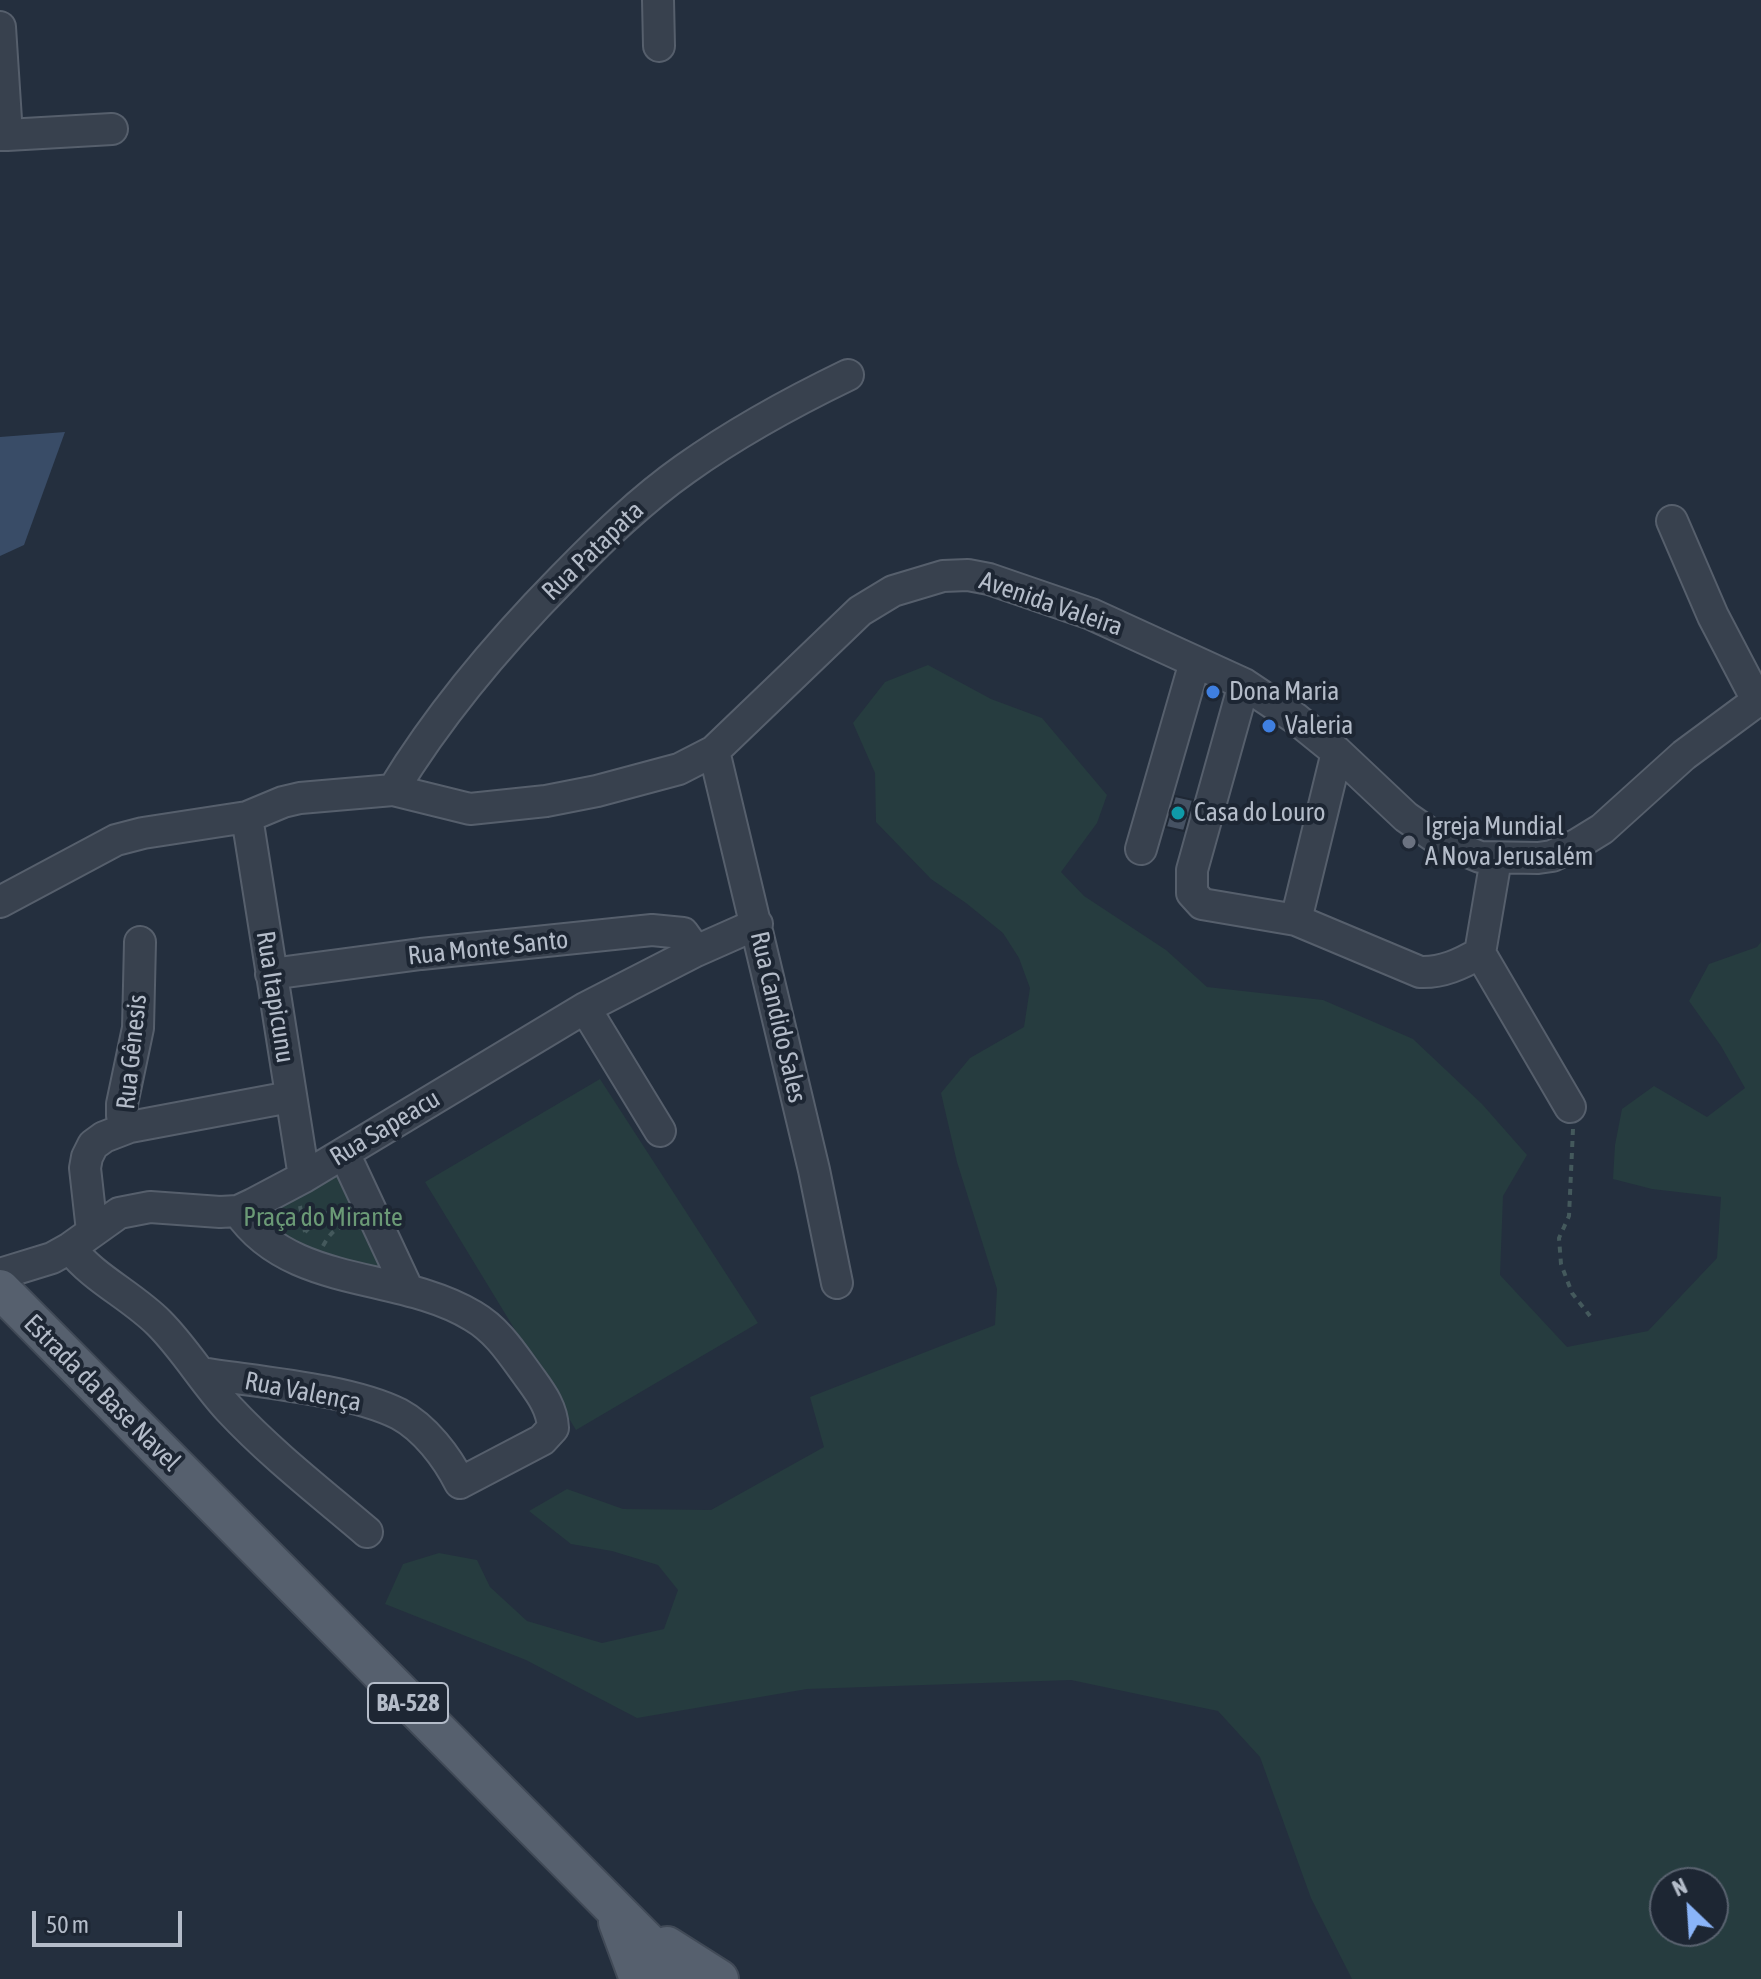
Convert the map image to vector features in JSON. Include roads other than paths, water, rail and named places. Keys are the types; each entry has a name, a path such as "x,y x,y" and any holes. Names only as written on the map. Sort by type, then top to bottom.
{"main road":[{"name":"Estrada da Base Navel","path":"0,1289 612,1908"},
{"path":"612,1908 639,1979"},
{"path":"612,1908 719,1979"},
{"name":"BA-528","path":"612,1908 684,1979"}],"street":[{"path":"658,0 659,46"},
{"path":"0,27 3,135 112,129"},
{"name":"Rua Patapata","path":"393,790 420,746 484,662 630,513 684,470 738,433 848,375"},
{"path":"1672,521 1713,616 1759,699"},
{"name":"Avenida Valeira","path":"0,902 116,840 247,817 300,798 393,790 470,809 546,801 679,769 714,751 860,611 893,591 943,576 968,575 1021,588 1091,614 1244,684 1295,718 1337,752 1406,817 1439,840 1480,857 1552,856 1576,845 1602,829 1684,755 1759,699"},
{"path":"1141,849 1195,662"},
{"path":"1244,684 1192,870 1192,893 1202,904 1296,920 1420,972 1448,968 1480,953"},
{"name":"Rua Candido Sales","path":"714,751 814,1170 837,1283"},
{"path":"1296,920 1337,752"},
{"name":"Rua Itapicunu","path":"247,817 302,1178"},
{"path":"1496,859 1480,953 1570,1107"},
{"name":"Rua Sapeacu","path":"0,1274 31,1266 81,1239 119,1213 133,1209 238,1211 302,1178 585,1008 696,951 757,924"},
{"name":"Rua Monte Santo","path":"271,974 421,954 652,930 683,933 696,951"},
{"name":"Rua Gênesis","path":"81,1239 87,1157 93,1145 104,1137 130,1127 122,1111 138,1028 140,942"},
{"path":"585,1008 660,1131"},
{"path":"130,1127 290,1097"},
{"path":"344,1153 408,1290"},
{"path":"238,1211 258,1236 316,1267 408,1290"},
{"name":"Rua Valença","path":"81,1239 88,1269 135,1300 161,1324 230,1409 274,1453 367,1532"},
{"name":"Rua Valença","path":"201,1373 351,1397 400,1415 419,1429 442,1454 460,1483 551,1432 553,1421 544,1398 506,1344 491,1329 458,1308 408,1290"}],"water":[{"path":"65,432 24,545 0,556 0,437"}],"place":[{"name":"Dona Maria","path":"1213,692"},
{"name":"Valeria","path":"1269,726"},
{"name":"Casa do Louro","path":"1178,813"},
{"name":"Igreja Mundial A Nova Jerusalém","path":"1409,842"}],"park label":[{"name":"Praça do Mirante","path":"323,1218"}]}
